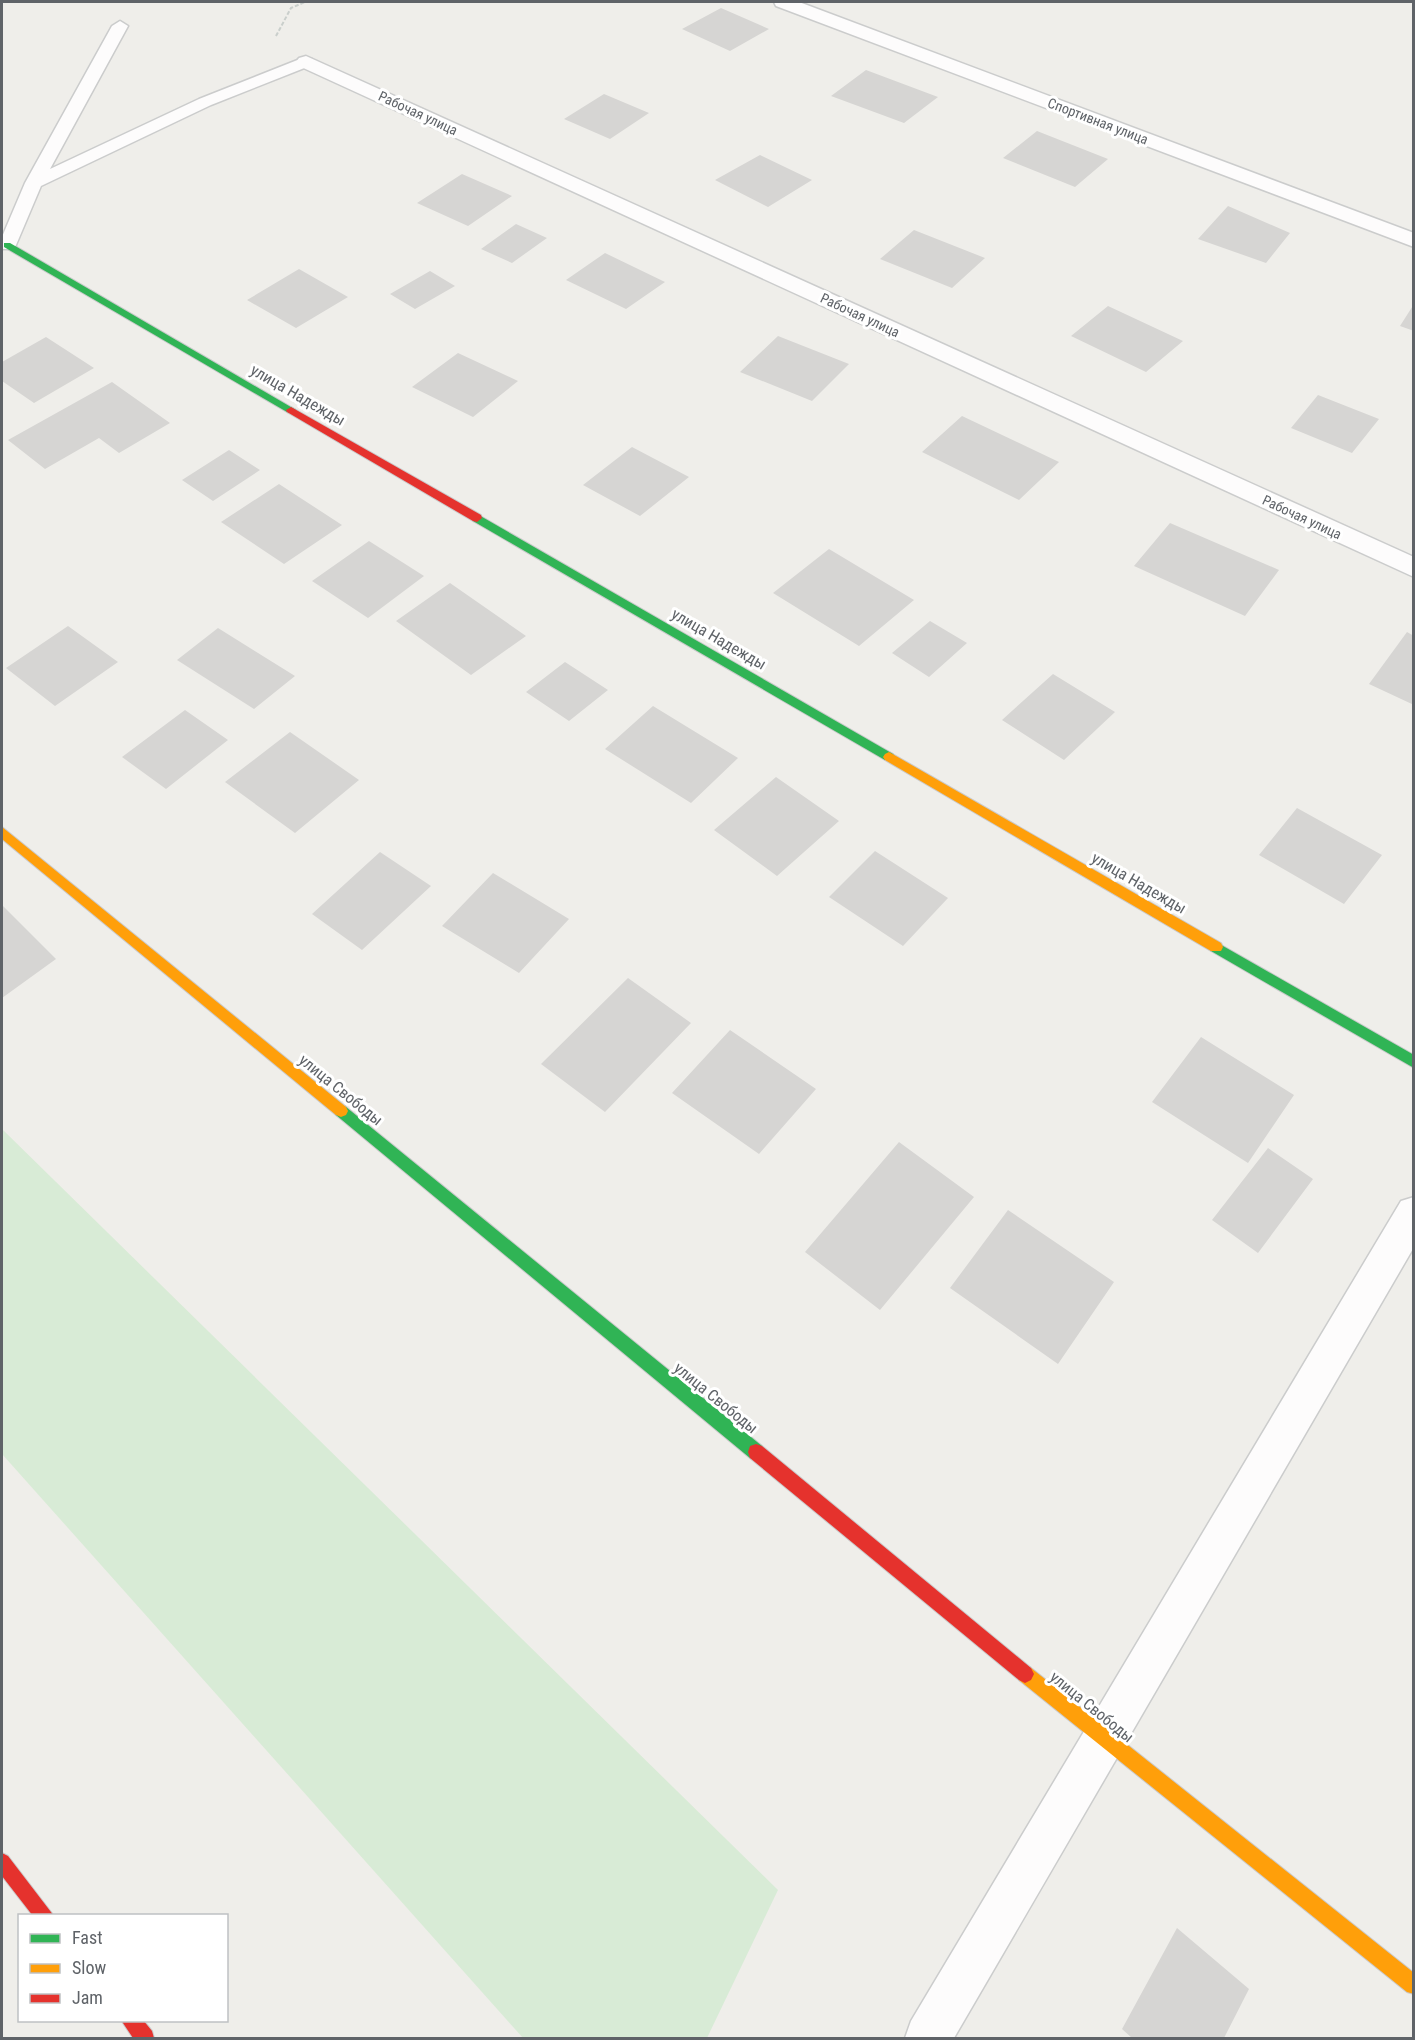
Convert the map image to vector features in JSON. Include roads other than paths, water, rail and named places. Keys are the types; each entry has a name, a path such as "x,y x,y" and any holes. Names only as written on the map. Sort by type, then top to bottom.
{"street":[{"name":"Спортивная улица","path":"783,2 1413,241"},
{"name":"Рабочая улица","path":"306,62 1413,568"},
{"name":"улица Надежды","path":"4,244 1413,1062"},
{"name":"улица Свободы","path":"2,832 1104,1739 1413,1985"},
{"path":"928,2038 1413,1213"},
{"path":"2,1862 43,1914"},
{"path":"132,2022 145,2038"}],"lane":[{"path":"4,244 34,183 120,26"},
{"path":"34,183 205,102 306,62"}]}
